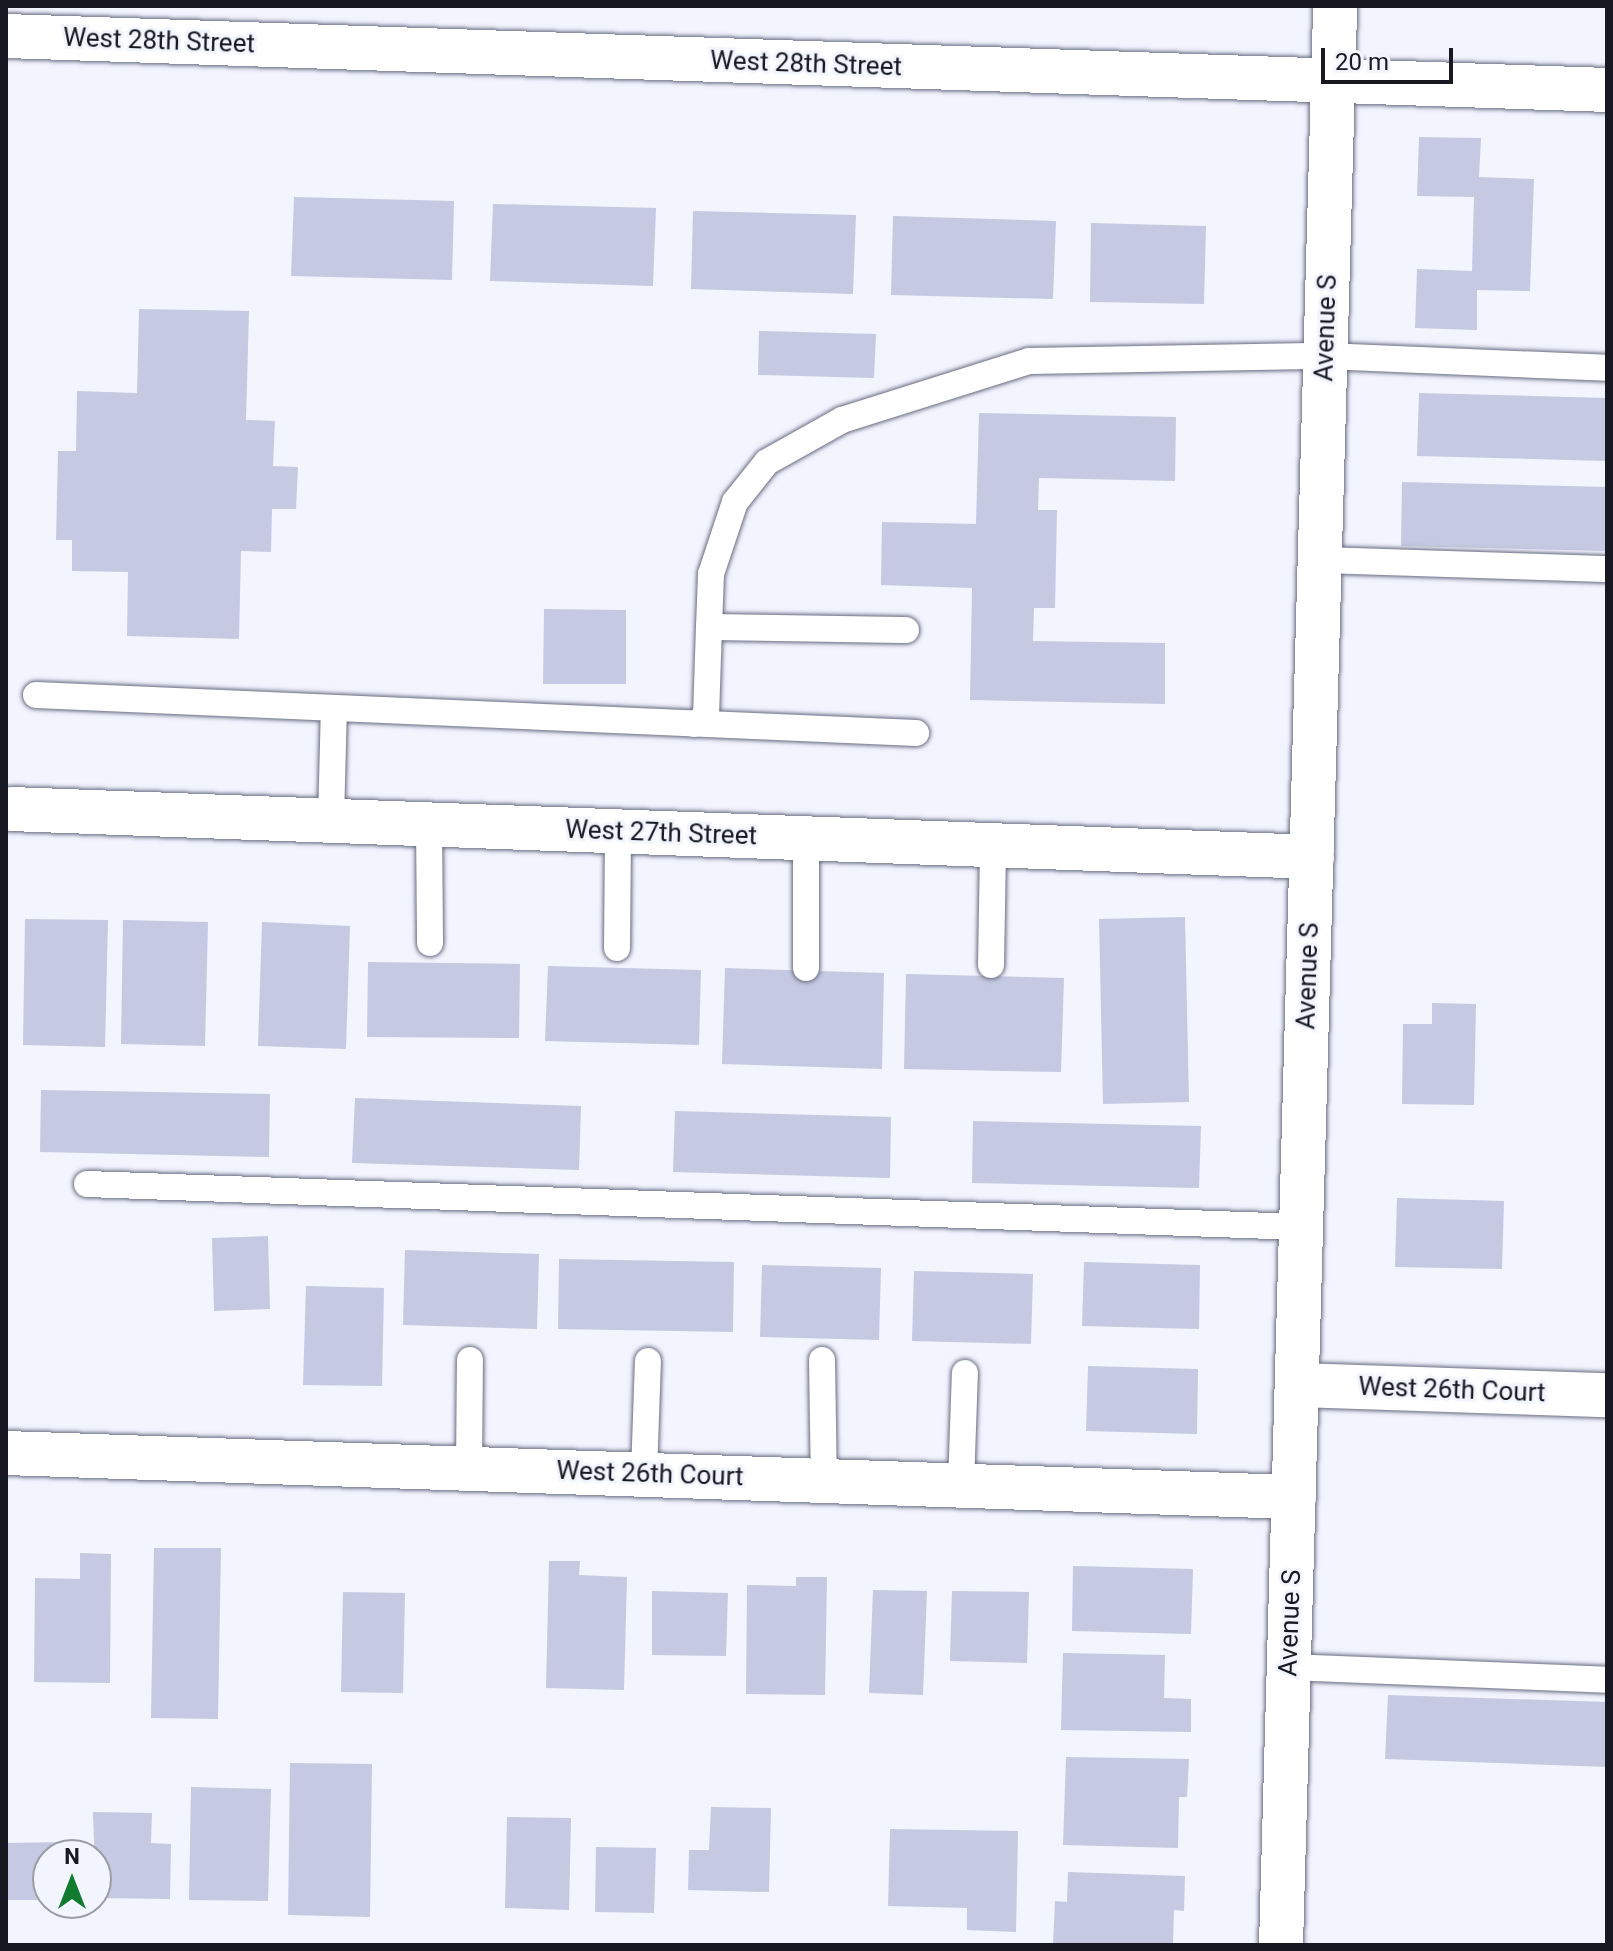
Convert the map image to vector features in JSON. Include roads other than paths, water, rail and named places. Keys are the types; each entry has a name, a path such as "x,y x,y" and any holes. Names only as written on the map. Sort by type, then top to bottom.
{"street":[{"name":"Avenue S","path":"1281,1945 1335,6"},
{"name":"West 28th Street","path":"6,36 1607,90"},
{"name":"West 27th Street","path":"11,809 1312,857"},
{"name":"West 26th Court","path":"1298,1385 1607,1395"},
{"name":"West 26th Court","path":"6,1453 1294,1497"}],"lane":[{"path":"694,724 706,717 711,574 735,502 767,462 842,420 1029,361 1325,356 1607,368"},
{"path":"1319,560 1607,569"},
{"path":"709,627 906,630"},
{"path":"36,695 916,733"},
{"path":"331,820 334,708"},
{"path":"429,824 430,943"},
{"path":"617,948 618,831"},
{"path":"806,838 806,968"},
{"path":"991,965 993,845"},
{"path":"87,1184 1302,1227"},
{"path":"469,1468 470,1360"},
{"path":"822,1360 824,1481"},
{"path":"644,1474 648,1361"},
{"path":"961,1485 965,1373"},
{"path":"1289,1667 1607,1680"}]}
